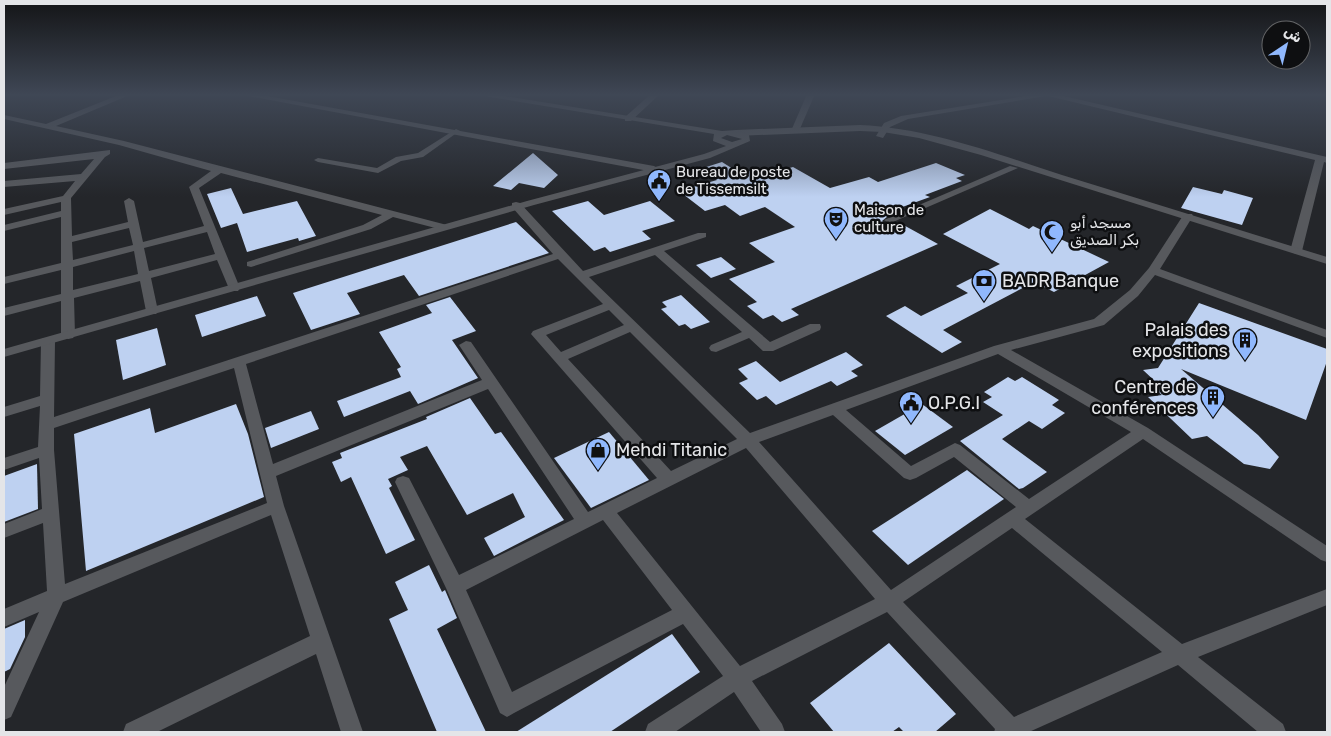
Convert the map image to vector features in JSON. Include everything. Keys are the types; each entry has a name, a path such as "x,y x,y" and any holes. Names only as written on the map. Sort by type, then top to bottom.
{"main road":[{"path":"4,353 516,205 675,163"},
{"path":"656,250 768,348 815,327"}],"street":[{"path":"59,128 121,142 219,170 443,227"},
{"path":"441,128 654,169"},
{"path":"685,128 716,139 740,144"},
{"path":"685,128 716,139"},
{"path":"675,163 716,139 736,133 840,128"},
{"path":"849,128 952,144 1185,219 1327,271"},
{"path":"881,132 886,128"},
{"path":"1193,128 1323,159 1296,251"},
{"path":"675,163 707,156 740,144 839,134 881,132 1013,168 1327,261"},
{"path":"736,133 746,137 740,144"},
{"path":"4,212 66,198 102,155 121,142"},
{"path":"4,166 102,155"},
{"path":"889,220 1013,168"},
{"path":"219,170 194,187 234,288"},
{"path":"4,184 84,177"},
{"path":"66,198 68,335"},
{"path":"129,201 152,311"},
{"path":"516,205 560,255 748,440 889,601 1010,731 1181,654 1327,597"},
{"path":"4,228 66,213"},
{"path":"251,264 367,228 391,214"},
{"path":"455,586 748,440 999,350 1099,322 1134,293 1153,270 1185,219"},
{"path":"67,240 134,224"},
{"path":"4,281 211,228"},
{"path":"581,276 702,235"},
{"path":"46,425 560,255"},
{"path":"4,312 221,256"},
{"path":"1153,270 1327,334"},
{"path":"611,306 538,334 669,480"},
{"path":"559,358 632,326"},
{"path":"716,348 750,333"},
{"path":"4,710 57,595 46,450 48,341"},
{"path":"466,345 585,522"},
{"path":"999,350 1142,432 1327,555"},
{"path":"239,362 276,506 352,732"},
{"path":"268,473 491,382"},
{"path":"4,412 46,399"},
{"path":"836,409 910,474 954,449 1029,508"},
{"path":"656,732 737,678 889,601 1142,432"},
{"path":"4,464 46,450"},
{"path":"403,482 455,586 506,706 685,613"},
{"path":"4,618 276,506"},
{"path":"606,511 737,678 774,732"},
{"path":"4,531 52,513"},
{"path":"1013,519 1275,732"},
{"path":"134,732 321,641"}],"lane":[{"path":"318,160 378,171 398,159 420,155 456,131"}],"building":[{"path":"533,153 558,175 544,188 519,183 511,190 493,186"},
{"path":"722,162 741,174 760,168 769,174 793,167 830,188 869,177 878,182 936,163 965,175 956,178 962,181 925,195 930,197 883,214 888,216 882,221 888,225 898,222 938,244 791,309 799,315 782,322 773,315 763,319 747,306 757,302 729,279 775,262 749,243 795,227 765,207 740,216 725,205 705,211 679,191 717,180 700,169"},
{"path":"1193,187 1222,194 1224,190 1253,198 1242,225 1181,208"},
{"path":"231,188 243,214 297,201 316,236 299,241 298,238 247,252 237,223 221,228 207,194"},
{"path":"588,201 604,215 650,201 675,221 642,231 651,239 610,252 605,247 594,251 552,211"},
{"path":"990,209 1029,229 1033,226 1109,262 1054,292 1034,282 943,330 962,342 942,353 886,316 905,306 921,316 968,293 956,286 1000,264 943,234"},
{"path":"516,222 549,253 419,296 404,275 347,293 360,314 311,330 293,293"},
{"path":"721,257 736,269 711,278 696,265"},
{"path":"681,295 710,322 691,329 685,324 679,326 661,309 667,307 662,302"},
{"path":"257,296 266,316 202,337 195,315"},
{"path":"450,297 476,331 452,340 478,378 418,404 410,391 344,417 337,401 401,377 397,369 401,367 379,332 432,313 426,305"},
{"name":"Palais des expositions","path":"1199,303 1327,349 1327,361 1306,420 1181,369 1258,435 1279,457 1270,469 1244,464 1207,436 1192,439 1148,397 1162,395 1151,386 1158,384 1143,370 1158,368"},
{"path":"157,328 166,365 123,380 116,340"},
{"path":"846,352 863,365 851,371 858,376 837,386 831,381 776,405 766,396 757,400 739,383 748,379 738,369 756,361 780,382"},
{"path":"1008,377 1015,381 1022,377 1059,400 1052,405 1065,413 1042,429 1029,421 1002,439 1047,472 1019,489 960,441 1003,415 983,402 992,397 984,392"},
{"path":"470,398 495,434 501,432 564,520 494,556 484,538 525,517 513,493 467,515 427,446 400,457 408,470 388,479 392,486 389,488 415,540 386,554 351,477 341,482 332,462 342,458 340,453 427,419 426,417"},
{"path":"236,404 248,434 264,497 86,571 74,434 150,408 155,433"},
{"path":"922,404 953,427 905,455 875,431"},
{"path":"311,411 319,429 271,448 265,428"},
{"path":"609,432 649,480 591,508 554,458"},
{"path":"37,464 38,509 4,522 4,476"},
{"path":"967,470 1004,499 908,565 872,531"},
{"path":"429,565 442,592 445,590 457,618 437,629 486,732 437,732 389,619 408,610 395,582"},
{"path":"25,620 25,637 10,669 4,672 4,629"},
{"path":"672,634 700,672 610,732 516,732"},
{"path":"889,643 956,714 935,732 904,732 899,727 892,732 834,732 810,703"}],"place":[{"name":"Bureau de poste de Tissemsilt","path":"659,202"},
{"name":"Maison de culture","path":"836,240"},
{"name":"مسجد أبو بكر الصديق","path":"1052,253"},
{"name":"BADR Banque","path":"984,302"},
{"name":"Palais des expositions","path":"1245,361"},
{"name":"Centre de conférences","path":"1213,418"},
{"name":"O.P.G.I","path":"911,424"},
{"name":"Mehdi Titanic","path":"598,471"}]}
